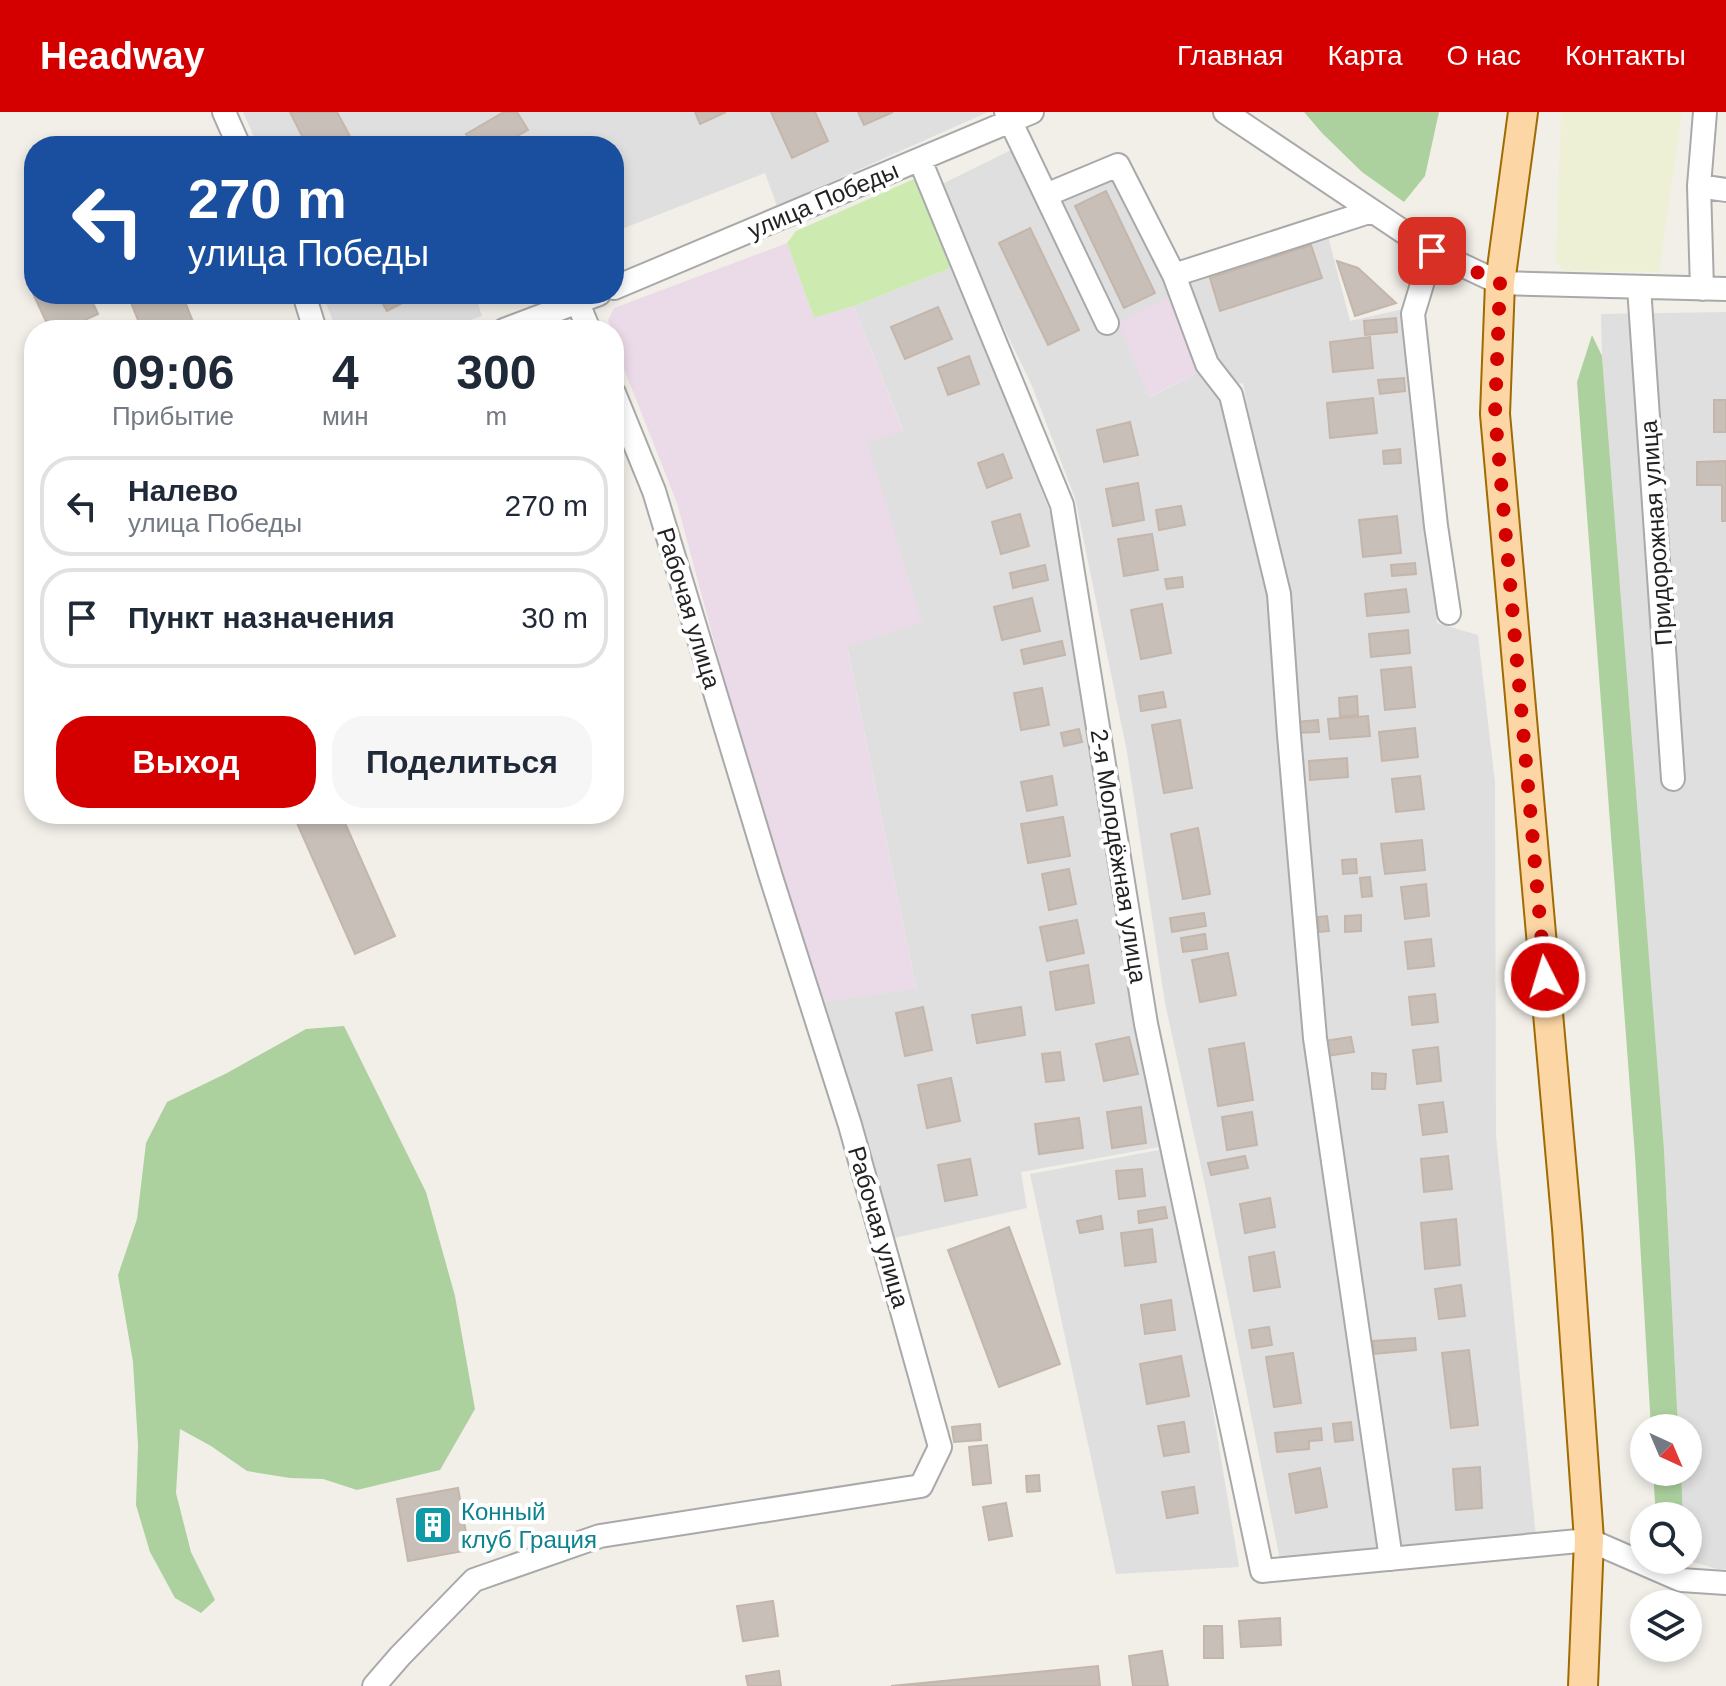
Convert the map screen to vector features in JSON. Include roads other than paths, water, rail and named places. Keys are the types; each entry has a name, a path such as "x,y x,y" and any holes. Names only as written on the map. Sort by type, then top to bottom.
{"main road":[{"path":"1523,112 1500,283 1495,414 1567,1228 1589,1540 1583,1686"}],"street":[{"path":"224,112 235,136"},
{"name":"улица Победы","path":"624,284 920,160 1008,117 1032,112"},
{"path":"1225,112 1432,251 1500,283 1726,289"},
{"path":"1702,289 1699,186 1705,112"},
{"path":"1008,117 1107,323"},
{"name":"2-я Молодёжная улица","path":"920,160 1062,505 1146,1024 1262,1571 1391,1559"},
{"path":"1046,195 1118,165 1174,275 1207,364 1231,395 1279,594 1315,1038 1391,1559 1589,1540 1681,1580 1726,1583"},
{"path":"1699,186 1726,190"},
{"path":"1174,275 1372,211"},
{"path":"1432,251 1413,314 1436,526 1449,613"},
{"name":"Придорожная улица","path":"1639,287 1673,779"},
{"path":"530,320 572,304"},
{"name":"Рабочая улица","path":"374,1686 474,1580 600,1536 921,1486 940,1447 850,1125 654,491 624,418"}],"place":[{"name":"Конный клуб Грация","path":"433,1525"}]}
